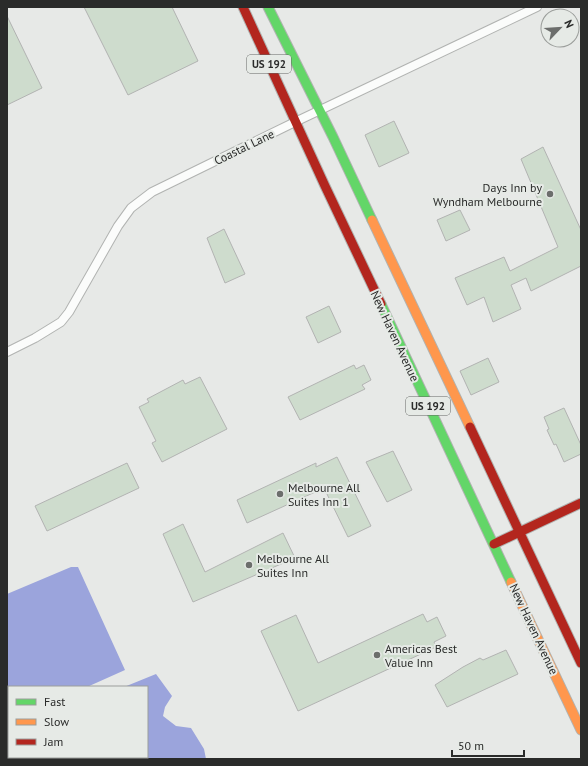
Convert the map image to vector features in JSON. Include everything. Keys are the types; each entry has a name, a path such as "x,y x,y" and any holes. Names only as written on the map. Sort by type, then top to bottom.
{"main road":[{"name":"New Haven Avenue","path":"243,7 460,475 581,730"},
{"name":"US 192","path":"268,7 333,137 581,663"},
{"path":"494,544 581,504"}],"street":[{"name":"Coastal Lane","path":"7,352 35,338 61,322 69,312 118,226 131,208 152,192 319,110 537,7"}],"water":[{"path":"71,567 78,567 125,670 89,686 8,686 7,729 7,594"},
{"path":"156,674 172,696 165,707 163,716 176,726 191,728 204,749 206,759 74,759 148,758 148,686 126,686"}],"building":[{"path":"84,7 172,7 198,61 128,95"},
{"path":"7,16 42,88 7,105"},
{"path":"394,121 409,153 379,167 365,135"},
{"name":"Days Inn by Wyndham Melbourne","path":"543,147 581,230 581,266 531,291 526,278 511,285 521,309 493,322 484,297 467,305 455,278 504,257 510,271 558,247 521,159"},
{"path":"460,210 470,230 446,241 437,220"},
{"path":"224,229 245,274 225,283 207,238"},
{"path":"329,306 341,332 318,343 306,317"},
{"path":"488,358 499,382 471,395 460,371"},
{"path":"354,365 356,369 364,365 371,380 362,385 365,389 300,420 288,397"},
{"path":"200,377 227,429 162,462 152,443 156,441 139,407 149,402 147,399 183,380 185,384"},
{"path":"564,408 581,445 581,454 564,462 556,444 554,445 547,430 549,429 544,417"},
{"path":"393,451 412,490 387,502 366,462"},
{"name":"Melbourne All Suites Inn 1","path":"337,457 371,526 348,537 324,488 247,523 237,500 316,463 316,467"},
{"path":"127,463 139,488 47,531 35,506"},
{"name":"Melbourne All Suites Inn","path":"183,524 205,572 283,533 295,558 193,602 163,534"},
{"name":"Americas Best Value Inn","path":"423,614 427,622 437,617 446,636 434,642 436,647 298,711 261,631 296,615 318,663"},
{"path":"506,650 518,674 447,707 435,685 480,658 483,660"}],"traffic: fast":[{"path":"268,7 333,137 372,220"},
{"path":"381,304 511,582"}],"traffic: slow":[{"path":"372,220 470,427"},
{"path":"511,582 581,730"}],"traffic: jam":[{"path":"243,7 381,304"},
{"path":"470,427 581,663"},
{"path":"494,544 581,503"}],"place":[{"name":"Days Inn by Wyndham Melbourne","path":"550,194"},
{"name":"Melbourne All Suites Inn 1","path":"280,494"},
{"name":"Melbourne All Suites Inn","path":"249,565"},
{"name":"Americas Best Value Inn","path":"377,655"}]}
